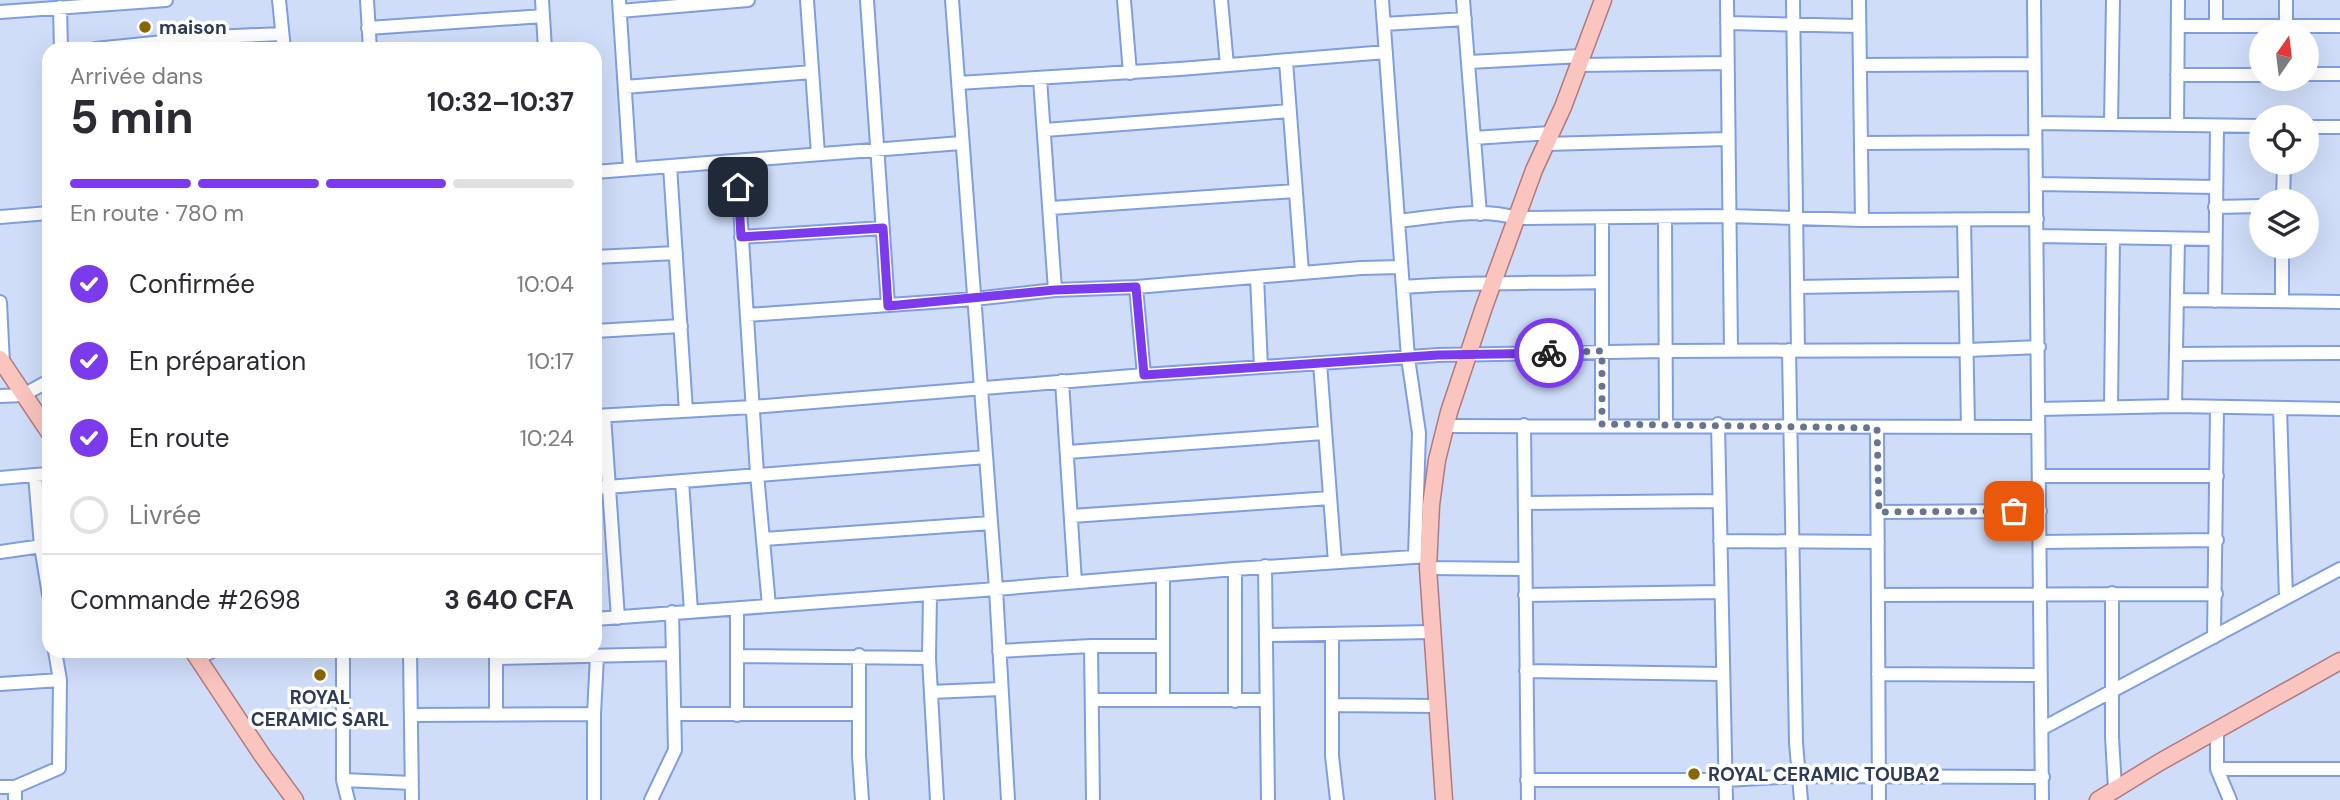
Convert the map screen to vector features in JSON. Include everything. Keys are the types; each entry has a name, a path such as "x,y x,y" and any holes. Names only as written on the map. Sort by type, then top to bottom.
{"main road":[{"path":"1444,800 1424,560 1434,482 1445,426 1492,284 1603,0"},
{"path":"1,362 42,422"},
{"path":"198,658 295,800"},
{"path":"2098,800 2340,661"}],"street":[{"path":"0,12 166,0"},
{"path":"279,0 283,42"},
{"path":"367,0 370,42"},
{"path":"542,0 545,42"},
{"path":"629,169 619,6 748,0"},
{"path":"807,0 818,154"},
{"path":"867,0 888,306"},
{"path":"952,0 996,589 1008,800"},
{"path":"1124,0 1130,73"},
{"path":"1222,0 1227,65"},
{"path":"1382,0 1408,358 1419,433 1424,560"},
{"path":"1463,0 1480,214"},
{"path":"1727,0 1731,351"},
{"path":"1793,0 1797,287 1790,426 1796,743 1801,800"},
{"path":"1860,0 1862,220"},
{"path":"2034,0 2042,800"},
{"path":"2111,124 2113,0"},
{"path":"2177,125 2178,0"},
{"path":"2216,0 2216,25"},
{"path":"2286,0 2286,21"},
{"path":"60,7 61,42"},
{"path":"369,28 543,16"},
{"path":"1384,24 1465,19"},
{"path":"1727,23 1859,26"},
{"path":"2178,26 2249,25"},
{"path":"2319,26 2340,26"},
{"path":"163,42 282,34"},
{"path":"958,83 1130,73 1386,52"},
{"path":"1469,62 1581,60 1727,63"},
{"path":"1286,61 1302,272"},
{"path":"1860,65 2034,64"},
{"path":"625,87 812,72"},
{"path":"2319,75 2340,74"},
{"path":"2177,75 2249,75"},
{"path":"1040,79 1055,290"},
{"path":"1045,130 1290,111"},
{"path":"2035,123 2249,126"},
{"path":"2215,300 2217,125"},
{"path":"2319,127 2340,127"},
{"path":"1474,138 1728,139"},
{"path":"1861,143 2035,142"},
{"path":"602,171 961,143"},
{"path":"737,161 752,407 769,606"},
{"path":"670,166 687,411"},
{"path":"2037,184 2216,187"},
{"path":"1051,208 1295,191"},
{"path":"2215,207 2249,206"},
{"path":"0,217 42,214"},
{"path":"1398,221 1480,214 1500,214 1517,218 1728,216 1862,220 2037,219"},
{"path":"1665,217 1666,425"},
{"path":"1602,218 1602,424"},
{"path":"1964,220 1968,427"},
{"path":"741,237 883,228"},
{"path":"2038,236 2214,239"},
{"path":"2111,407 2113,238"},
{"path":"2175,407 2178,239"},
{"path":"602,257 676,253"},
{"path":"2282,259 2282,300"},
{"path":"747,315 888,306 1055,290 1136,287 1302,272 1401,267"},
{"path":"1257,276 1261,367"},
{"path":"1403,287 1469,282 1601,282"},
{"path":"1797,287 1965,284"},
{"path":"1136,287 1144,375"},
{"path":"2177,300 2340,302"},
{"path":"0,302 1,362"},
{"path":"602,331 681,326"},
{"path":"602,416 752,407 1144,375 1467,355 1602,351 1968,350 2039,347"},
{"path":"2176,354 2340,353"},
{"path":"1320,363 1335,562"},
{"path":"1062,382 1075,582"},
{"path":"0,396 23,395 42,385"},
{"path":"2214,637 2217,408"},
{"path":"2280,408 2286,598"},
{"path":"2039,409 2340,409"},
{"path":"1445,426 1718,424 1877,428 2038,427"},
{"path":"1718,424 1726,800"},
{"path":"1524,425 1528,800"},
{"path":"1877,428 1879,800"},
{"path":"1068,453 1324,433"},
{"path":"618,618 602,487 986,457"},
{"path":"0,478 42,474"},
{"path":"35,475 42,525"},
{"path":"2039,475 2217,476"},
{"path":"682,481 691,611"},
{"path":"1072,516 1330,498"},
{"path":"1525,503 1718,501"},
{"path":"1879,512 2040,511"},
{"path":"764,539 991,523"},
{"path":"2040,542 2217,540"},
{"path":"1720,541 1878,542"},
{"path":"0,552 42,546"},
{"path":"602,619 1335,562 1424,560 1524,569"},
{"path":"1265,566 1268,800"},
{"path":"1235,569 1235,701"},
{"path":"2043,728 2340,569"},
{"path":"1163,575 1163,700"},
{"path":"1525,595 1721,592"},
{"path":"2112,593 2115,788"},
{"path":"930,594 929,658 937,800"},
{"path":"1878,595 2216,594"},
{"path":"737,608 737,715"},
{"path":"651,800 675,750 673,612"},
{"path":"1266,635 1432,632"},
{"path":"1332,634 1332,756 1336,800"},
{"path":"999,651 1091,646 1163,646"},
{"path":"1091,646 1093,800"},
{"path":"602,656 673,654"},
{"path":"737,656 859,655 929,658"},
{"path":"859,655 858,714 862,800"},
{"path":"0,787 15,793 59,768 60,680 56,658"},
{"path":"343,658 343,780 348,800"},
{"path":"410,658 412,800"},
{"path":"496,658 496,715"},
{"path":"594,800 597,658"},
{"path":"1526,671 1722,674"},
{"path":"1878,674 2040,674"},
{"path":"0,684 60,680"},
{"path":"931,692 1001,689"},
{"path":"1092,700 1265,700"},
{"path":"1332,705 1437,706"},
{"path":"411,715 594,714"},
{"path":"676,714 858,714"},
{"path":"2217,730 2217,769 2230,800"},
{"path":"2217,769 2340,769"},
{"path":"1527,780 1725,780 1799,776 2043,777"},
{"path":"343,780 412,783"}],"way so far":[{"path":"1549,353 1602,351 1602,424 1877,428 1879,512 2014,511"}],"place":[{"name":"maison","path":"145,27"},
{"name":"ROYAL CERAMIC SARL","path":"320,675"},
{"name":"ROYAL CERAMIC TOUBA2","path":"1694,774"}],"route":[{"path":"738,187 741,237 883,228 888,306 1055,290 1136,287 1144,375 1438,355 1549,353"}]}
